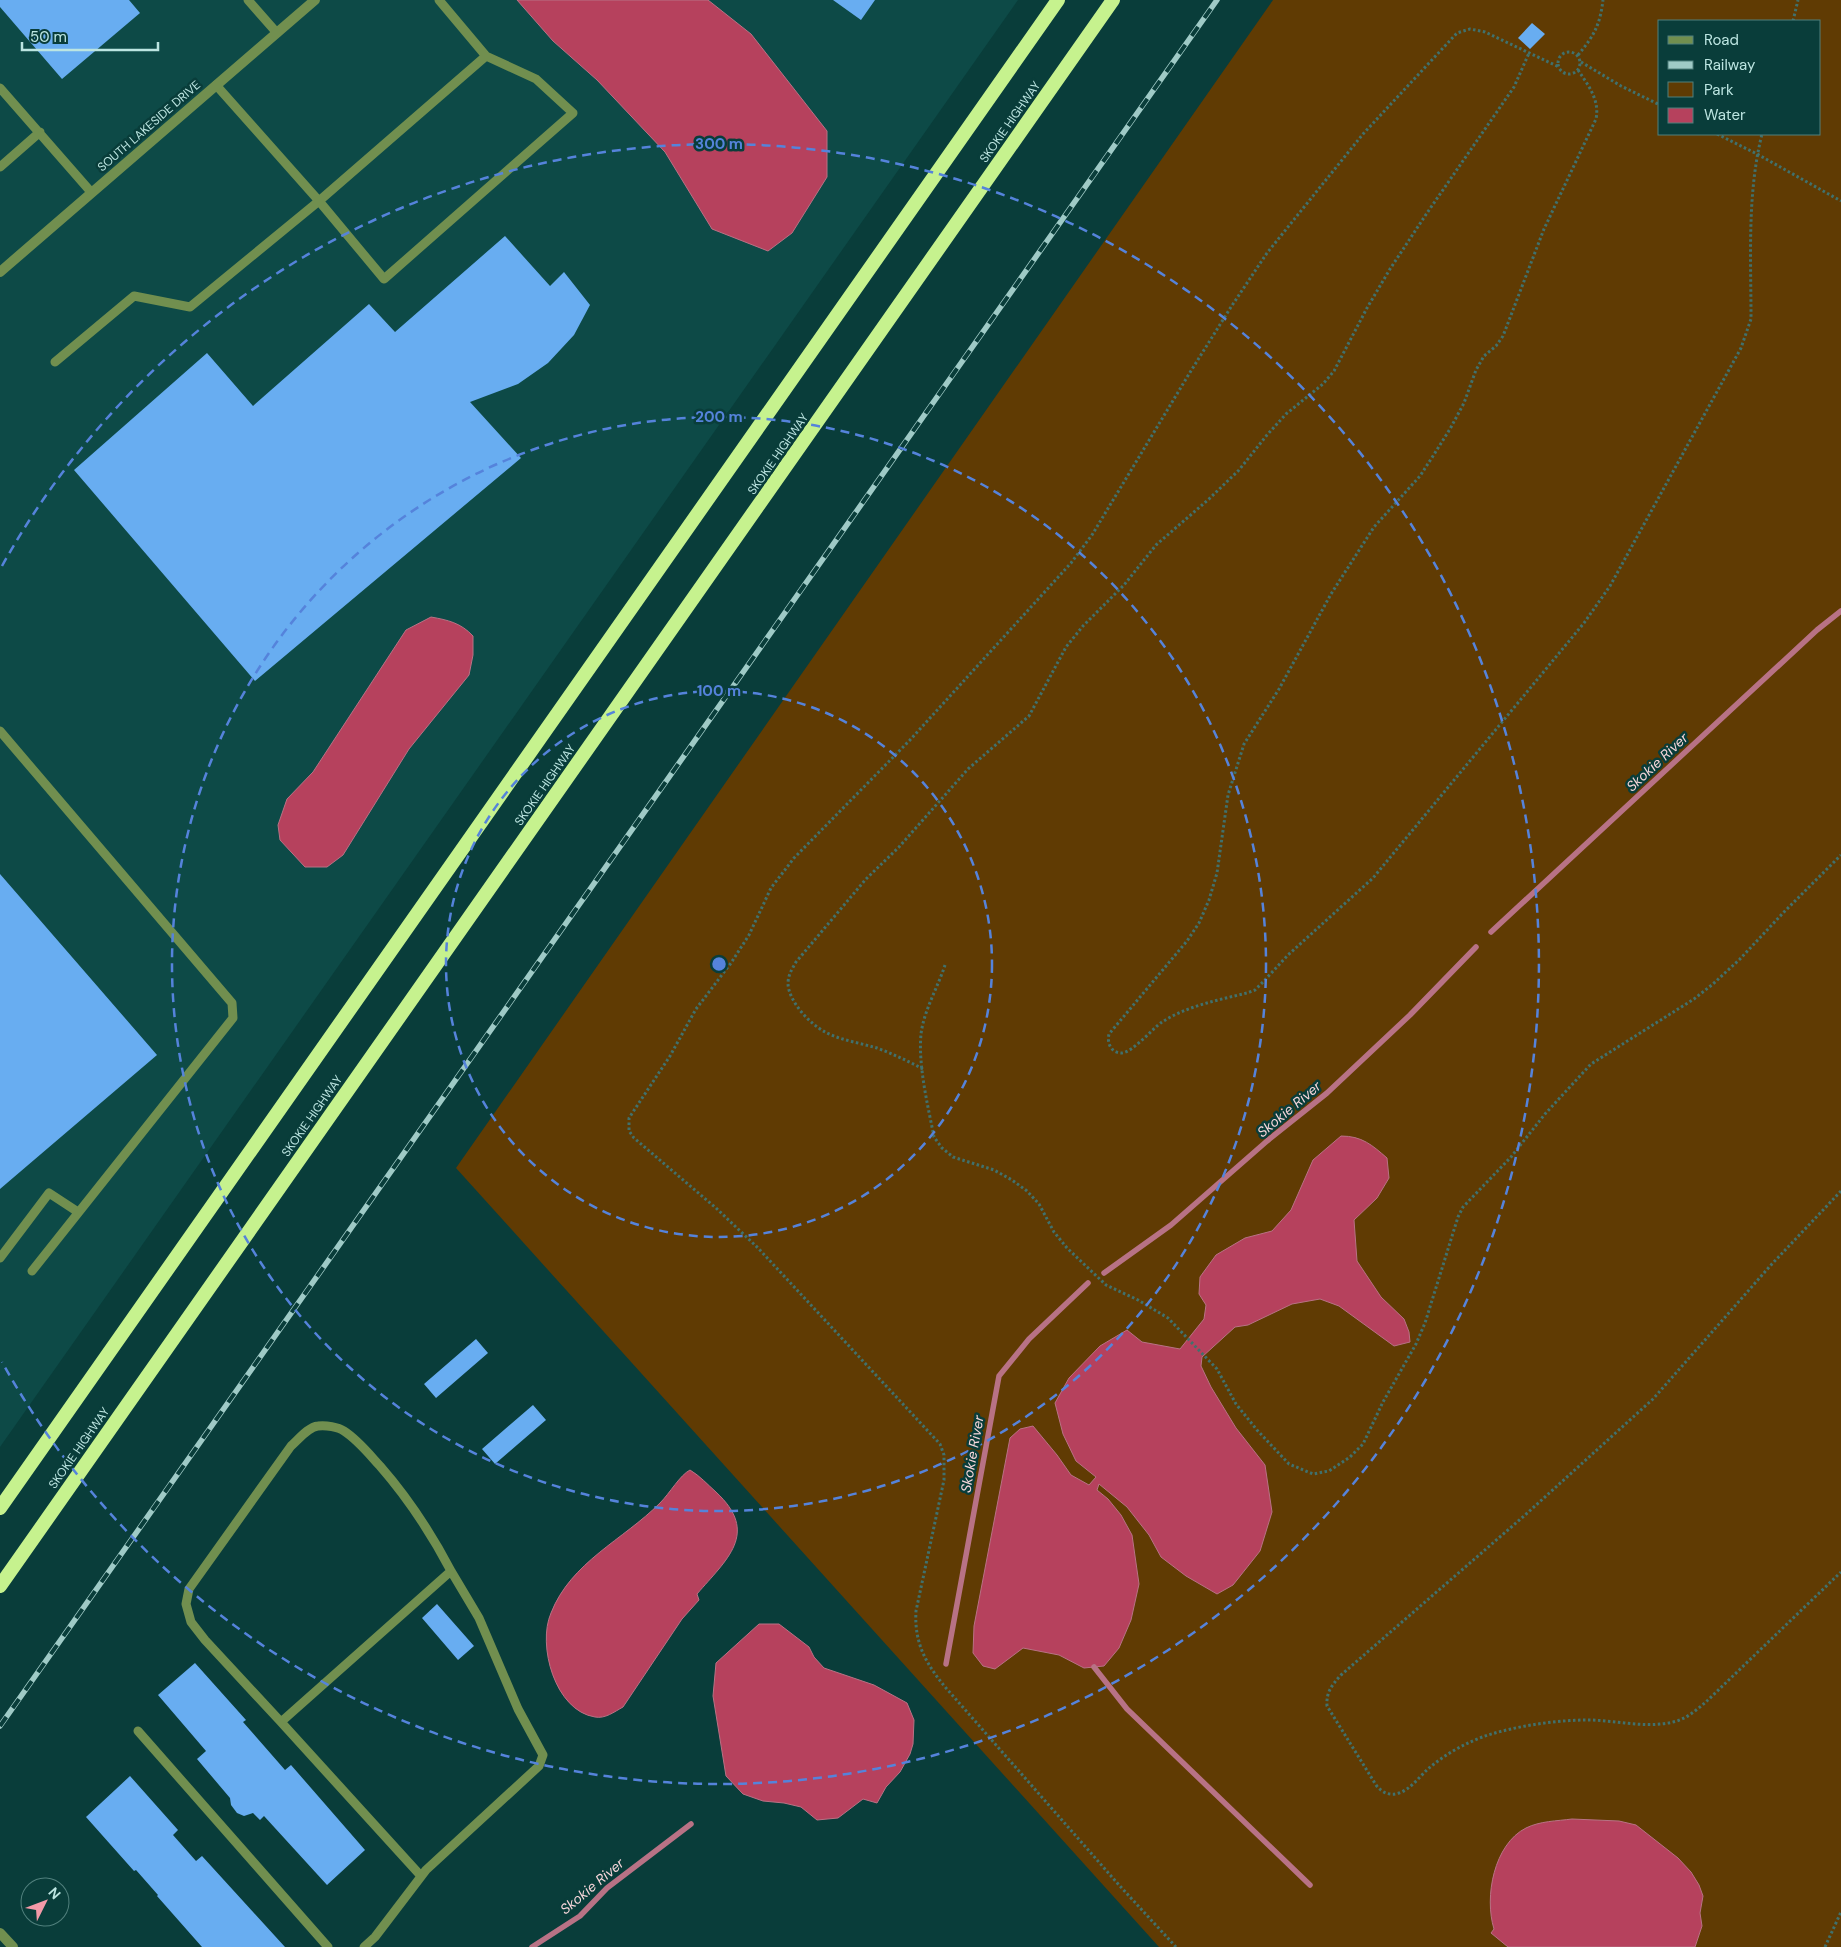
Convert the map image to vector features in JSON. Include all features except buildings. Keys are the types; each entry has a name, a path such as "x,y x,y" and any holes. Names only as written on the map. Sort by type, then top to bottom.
{"highway":[{"path":"0,1508 1058,0"},
{"name":"SKOKIE HIGHWAY","path":"0,1586 1113,0"}],"street":[{"name":"SOUTH LAKESIDE DRIVE","path":"0,272 315,0"},
{"path":"0,1933 13,1947"}],"lane":[{"path":"248,0 277,33"},
{"path":"216,85 319,201 384,279 573,113 536,79 486,56 439,0"},
{"path":"56,362 134,296 190,306 319,201 486,56"},
{"path":"0,88 91,192"},
{"path":"0,167 40,132"},
{"path":"0,731 232,1003 233,1018 32,1271"},
{"path":"0,1258 49,1193 78,1212"},
{"path":"364,1947 375,1937 421,1876 539,1766 543,1754 518,1709 479,1618 452,1570 401,1491 363,1447 342,1430 329,1426 316,1426 291,1446 189,1589 186,1604 191,1622 205,1640 421,1876"},
{"path":"281,1722 452,1570"},
{"path":"138,1731 328,1947"}],"path":[{"path":"1578,55 1593,35 1600,20 1603,0"},
{"path":"1793,20 1798,0"},
{"path":"1176,1947 1126,1893 946,1688 932,1671 920,1646 915,1628 916,1611 944,1480 944,1454 940,1444 758,1248 716,1208 634,1138 629,1131 629,1118 670,1056 696,1009 731,964 749,935 771,888 794,858 916,734 1071,563 1092,535 1189,374 1268,253 1363,134 1457,33 1470,29 1485,32 1558,67 1564,73 1572,74 1578,70 1581,62"},
{"path":"1558,67 1558,59 1563,52 1571,51 1578,55 1581,62 1621,86 1658,104"},
{"path":"923,1068 877,1049 826,1033 817,1027 804,1014 791,994 788,985 790,974 796,962 860,885 899,847 968,769 1029,716 1066,647 1083,626 1124,585 1156,545 1210,499 1239,470 1286,414 1323,384 1334,370 1390,269 1514,87 1529,52"},
{"path":"1578,70 1595,98 1598,110 1596,119 1544,229 1503,336 1496,346 1484,356 1450,429 1420,476 1374,527 1341,579 1279,689 1244,744 1228,795 1217,873 1209,900 1199,923 1187,941 1109,1034 1107,1041 1110,1047 1116,1051 1122,1053 1130,1050 1161,1023 1179,1013 1255,990 1288,955 1373,878 1528,692 1599,603 1741,348 1747,333 1751,319 1751,224 1757,154 1762,135"},
{"path":"1719,135 1841,201"},
{"path":"945,965 925,1017 921,1033 923,1068 934,1137 942,1148 954,1157 994,1170 1012,1180 1039,1204 1054,1232 1067,1248 1101,1280 1121,1293 1138,1300 1162,1314 1184,1334 1209,1359 1225,1380 1236,1404 1257,1430 1289,1464 1313,1474 1329,1471 1350,1457 1363,1444 1383,1402 1416,1344 1425,1323 1458,1217 1463,1207 1511,1157 1545,1114 1591,1064 1687,1004 1713,984 1740,959 1841,855"},
{"path":"1841,1192 1771,1265 1653,1399 1524,1516 1342,1675 1329,1689 1326,1698 1327,1706 1376,1786 1384,1793 1399,1793 1410,1787 1429,1768 1449,1753 1478,1738 1513,1728 1583,1720 1654,1724 1678,1720 1694,1712 1841,1572"},
{"path":"1824,1947 1841,1912"}],"shaded area":[{"path":"0,0 1018,0 0,1447"}],"green space":[{"path":"1273,0 1841,0 1841,1947 1159,1947 456,1168"}],"water":[{"path":"517,0 708,0 751,34 827,131 827,177 792,233 768,251 712,229 665,152 597,80 553,41"},
{"path":"431,617 454,623 464,628 473,636 473,655 469,675 409,749 343,855 327,867 305,867 280,840 278,825 287,799 313,772 406,630"},
{"path":"1341,1136 1348,1136 1366,1142 1387,1158 1389,1178 1377,1198 1354,1220 1357,1261 1381,1297 1404,1319 1409,1332 1410,1342 1394,1346 1339,1306 1320,1299 1292,1304 1248,1325 1235,1327 1202,1357 1201,1366 1211,1387 1236,1428 1265,1465 1272,1512 1260,1551 1233,1585 1217,1594 1186,1576 1161,1557 1149,1535 1127,1507 1099,1484 1097,1490 1108,1499 1121,1515 1132,1535 1139,1584 1131,1620 1119,1648 1104,1666 1084,1668 1059,1655 1023,1648 995,1669 983,1666 973,1653 974,1626 1010,1438 1020,1429 1033,1426 1071,1475 1089,1485 1096,1477 1076,1461 1063,1434 1055,1403 1069,1378 1100,1346 1127,1330 1142,1342 1180,1349 1204,1319 1206,1305 1199,1294 1200,1277 1216,1255 1245,1238 1272,1231 1291,1210 1313,1160"},
{"path":"690,1470 716,1492 729,1507 736,1520 737,1533 734,1545 719,1569 697,1594 699,1600 682,1619 623,1707 602,1717 595,1717 581,1712 569,1703 553,1675 546,1642 547,1626 551,1613 560,1595 571,1580 599,1553 646,1516 664,1499 682,1476"},
{"path":"759,1624 779,1624 809,1647 814,1657 824,1668 874,1685 907,1703 914,1720 913,1744 910,1754 900,1772 886,1787 877,1803 863,1799 838,1818 817,1820 801,1807 763,1801 743,1794 726,1776 713,1696 716,1663"},
{"path":"1572,1819 1619,1821 1636,1825 1678,1858 1691,1872 1703,1896 1700,1913 1702,1926 1695,1947 1508,1947 1491,1933 1494,1929 1490,1902 1491,1887 1494,1872 1506,1846 1526,1828 1537,1824"}],"waterway":[{"name":"Skokie River","path":"1491,932 1817,630 1841,611"},
{"name":"Skokie River","path":"1104,1273 1171,1225 1267,1141 1327,1093 1410,1015 1476,947"},
{"name":"Skokie River","path":"946,1664 999,1376 1029,1339 1088,1283"},
{"path":"1094,1667 1127,1709 1310,1885"},
{"name":"Skokie River","path":"532,1947 580,1916 607,1888 691,1824"}],"railway":[{"path":"0,1726 1217,0"}]}
